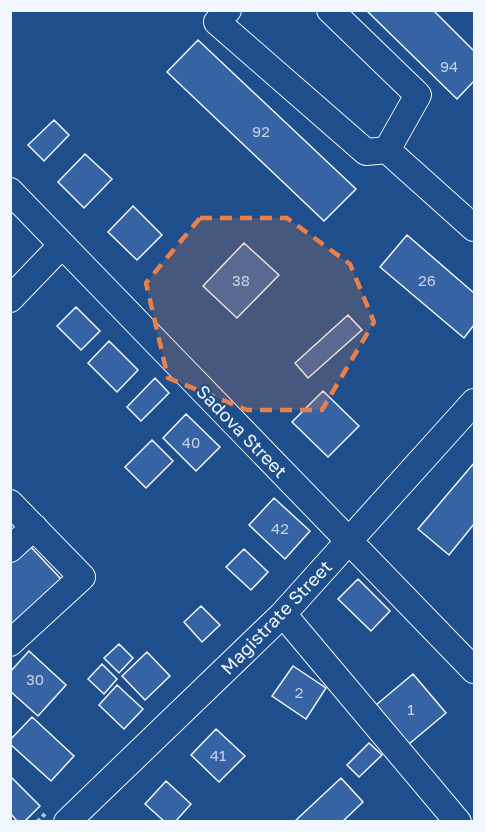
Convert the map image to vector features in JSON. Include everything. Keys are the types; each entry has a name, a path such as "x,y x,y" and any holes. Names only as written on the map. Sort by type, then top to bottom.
{"street":[{"path":"228,10 217,22 366,152 387,150 472,222"},
{"path":"330,10 418,95 387,150"},
{"name":"Sadova Street","path":"10,191 474,670"},
{"path":"10,299 62,245"},
{"name":"Magistrate Street","path":"56,817 283,614 470,414"},
{"path":"10,503 82,577 10,643"},
{"path":"10,549 34,527"},
{"path":"283,614 458,822"}],"path":[{"path":"37,822 56,817"}],"highlighted area":[{"path":"200,218 287,218 350,264 374,322 322,410 247,410 168,378 146,283"}],"building":[{"path":"366,10 433,10 474,51 474,81 457,99"},
{"path":"198,40 356,189 324,221 167,72"},
{"path":"54,120 69,135 44,161 28,145"},
{"path":"85,154 112,179 84,208 58,182"},
{"path":"133,206 162,235 137,260 108,232"},
{"path":"407,235 474,293 474,325 464,338 380,267"},
{"path":"244,243 279,275 237,318 203,286"},
{"path":"76,307 100,331 81,350 57,326"},
{"path":"348,315 362,330 308,378 295,363"},
{"path":"109,341 138,370 117,392 88,363"},
{"path":"155,378 169,393 141,421 127,407"},
{"path":"323,391 359,426 328,457 292,422"},
{"path":"186,414 220,447 196,471 163,438"},
{"path":"152,440 173,461 146,488 125,467"},
{"path":"474,463 474,524 449,555 418,529"},
{"path":"274,498 310,531 285,559 249,525"},
{"path":"29,545 61,579 10,627 10,563"},
{"path":"244,549 268,572 251,590 226,567"},
{"path":"358,579 390,611 371,631 338,599"},
{"path":"201,606 220,625 202,642 184,622"},
{"path":"119,644 133,658 119,673 104,658"},
{"path":"29,651 66,685 38,716 10,691 10,672"},
{"path":"147,652 170,676 145,700 122,676"},
{"path":"102,664 117,679 104,694 88,679"},
{"path":"293,666 326,688 306,719 272,696"},
{"path":"413,674 446,713 409,744 376,705"},
{"path":"117,685 143,709 124,729 99,705"},
{"path":"32,717 74,756 51,781 10,744 10,740"},
{"path":"216,729 245,756 219,782 191,755"},
{"path":"369,743 382,755 359,777 347,765"},
{"path":"10,776 40,806 24,822 18,822 10,813"},
{"path":"341,778 363,802 342,822 294,822"},
{"path":"166,781 191,804 175,822 165,822 145,804"}]}
